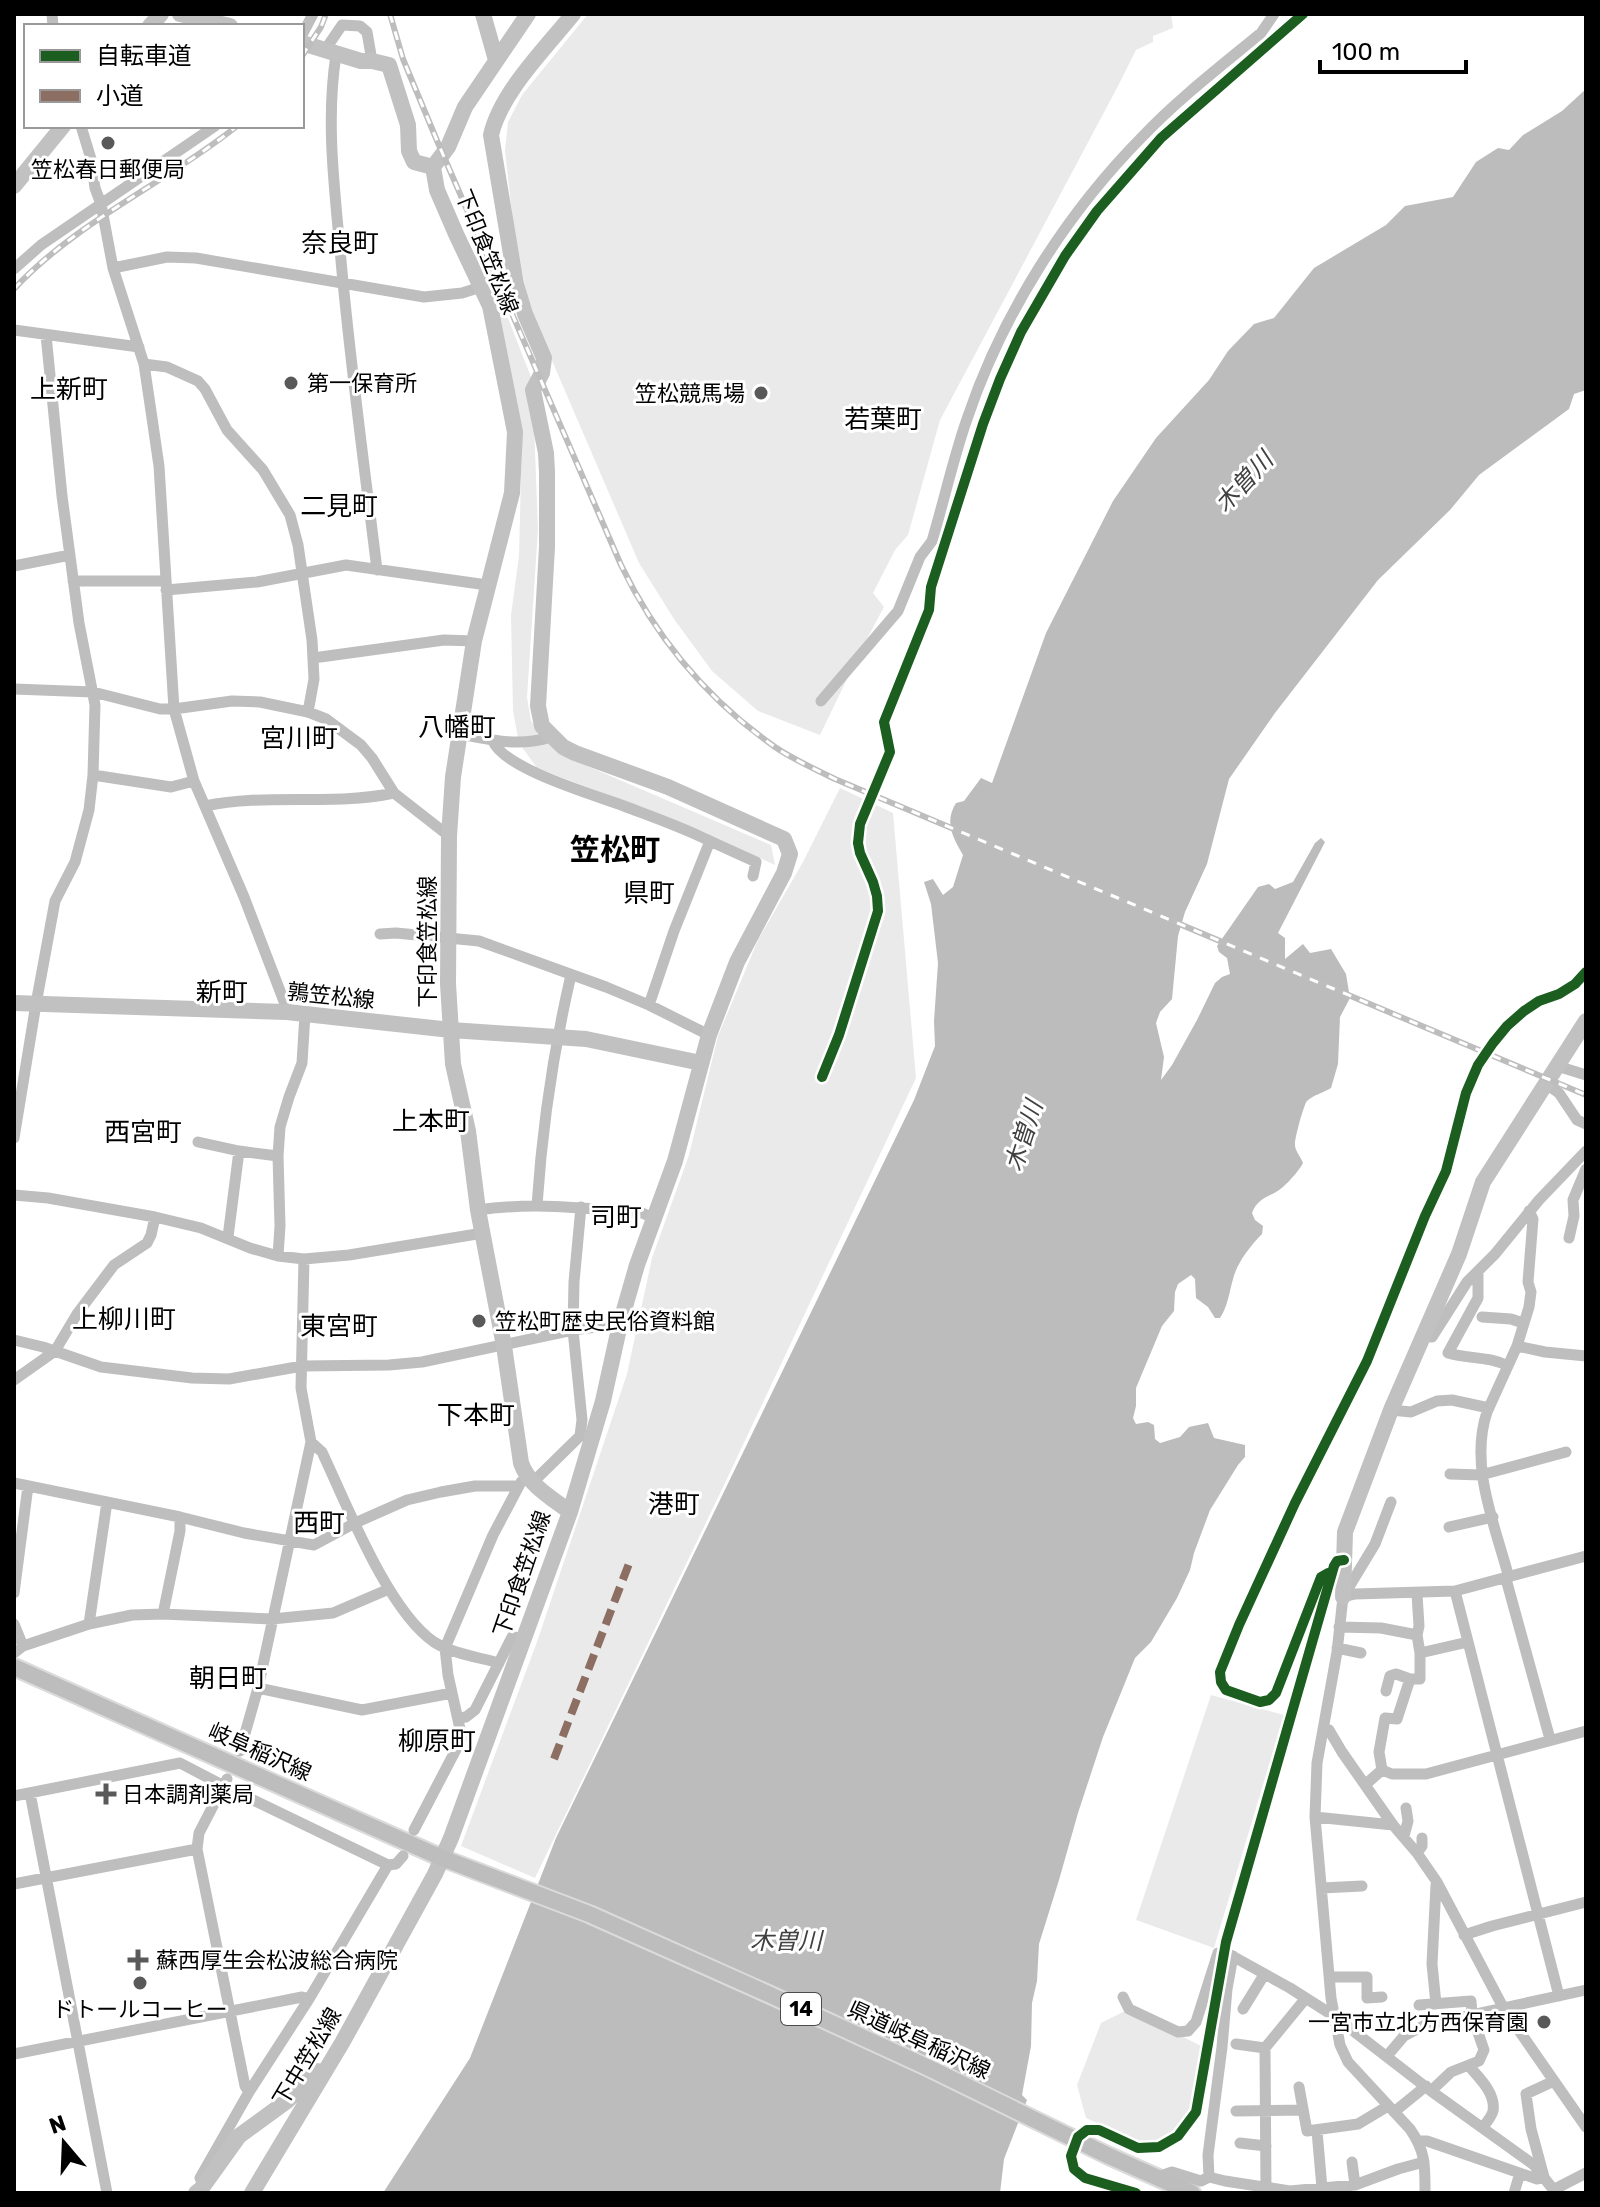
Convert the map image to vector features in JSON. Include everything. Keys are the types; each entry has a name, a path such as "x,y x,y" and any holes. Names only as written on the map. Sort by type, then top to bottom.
{"main road":[{"path":"180,14 222,24"},
{"path":"483,14 496,60"},
{"path":"304,44 361,61 389,65 408,125 409,151 414,162 433,167 448,147 465,107 528,14"},
{"path":"570,1512 603,1401 620,1324 675,1161 709,1035 737,962 784,873 790,854 784,839 668,787 575,753 551,737 542,726 538,706 547,547 547,472 533,390 542,373 544,358 516,284 491,135 501,107 513,89 573,14"},
{"path":"14,186 61,128"},
{"name":"下印食笠松線","path":"433,167 437,190 490,306 515,432 512,493 474,641 453,777 449,836 448,984 453,1064 468,1131 478,1210 525,1481 570,1512 442,1858"},
{"name":"鶉笠松線","path":"14,1003 287,1012 451,1030 586,1039 701,1063"},
{"path":"1343,1597 1345,1532 1391,1410 1459,1254 1483,1182 1586,1021"},
{"name":"岐阜稲沢線","path":"14,1667 488,1877"},
{"name":"下中笠松線","path":"252,2193 342,2043 442,1858"},
{"name":"県道岐阜稲沢線","path":"488,1877 589,1914 766,1993 1158,2177"},
{"path":"194,2193 201,2189 239,2136 287,2101 342,2043"},
{"name":"14","path":"1158,2177 1192,2193"}],"street":[{"path":"821,701 898,611 920,557 932,541 967,418 989,364 1019,301 1070,222 1143,135 1261,33 1274,14"},
{"path":"372,61 367,32 360,26 342,25 331,52 330,122 343,283 377,570"},
{"path":"82,128 113,268 144,364 159,466 174,709 194,781 244,897 287,1012"},
{"path":"14,269 41,245 212,128"},
{"path":"113,268 167,257 196,258 424,297 462,293 481,287"},
{"path":"14,330 139,347"},
{"path":"14,1138 55,901 75,862 89,810 93,775 95,705 73,581 46,335"},
{"path":"144,364 167,367 198,381 227,430 263,470 290,515 303,574 313,658 314,679 308,712"},
{"path":"14,551 16,565 70,555"},
{"path":"73,581 165,585 257,582 346,565 487,585"},
{"path":"313,658 444,640 474,641"},
{"path":"14,689 93,692 160,709 232,701 260,702 308,712 333,723 361,745 394,793 449,836"},
{"path":"459,734 522,743 551,737"},
{"path":"493,741 496,749 508,758 566,786 650,816 756,862 753,876"},
{"path":"93,775 171,787 194,781"},
{"path":"205,806 275,799 344,799 394,793"},
{"path":"649,1005 710,841"},
{"path":"380,934 479,941 606,987 709,1035"},
{"path":"537,1205 541,1156 571,975"},
{"path":"278,1256 280,1127 302,1063 305,1014"},
{"path":"1557,1066 1586,1075"},
{"path":"1546,1084 1559,1093 1577,1120 1586,1124"},
{"path":"198,1142 278,1156"},
{"path":"228,1237 239,1151"},
{"path":"1424,1336 1432,1337 1467,1282 1586,1151"},
{"path":"1569,1238 1574,1216 1573,1200 1586,1169"},
{"path":"14,1195 155,1217 201,1228 278,1256 304,1259 349,1255 483,1233"},
{"path":"478,1210 537,1205 642,1213 654,1218"},
{"path":"414,1830 462,1738 445,1648 493,1535 525,1481 580,1436 582,1420 573,1330 581,1207"},
{"path":"1573,1209 1586,1214"},
{"path":"1529,1211 1533,1219 1529,1307 1517,1346 1483,1423 1481,1475 1550,1739"},
{"path":"14,1380 55,1351 77,1314 114,1265 147,1243 155,1217"},
{"path":"240,1751 258,1688 311,1442 301,1388 304,1259"},
{"path":"1478,1272 1478,1298 1448,1353 1495,1359 1508,1366"},
{"path":"1482,1317 1523,1323"},
{"path":"14,1340 101,1367 192,1378 229,1379 302,1366 422,1362 573,1330 620,1324"},
{"path":"1517,1346 1586,1356"},
{"path":"1391,1410 1411,1412 1437,1401 1452,1400 1489,1408"},
{"path":"311,1442 322,1452 389,1589 412,1620 431,1640 445,1648 499,1663"},
{"path":"1450,1474 1481,1475 1566,1452"},
{"path":"14,1483 314,1545 407,1500 475,1486 525,1481"},
{"path":"14,1593 28,1486"},
{"path":"89,1624 107,1502"},
{"path":"1391,1502 1375,1544 1343,1597 1317,1763 1315,1817 1334,2016 1340,2045 1348,2062 1418,2141 1423,2151 1425,2193"},
{"path":"163,1614 180,1531 180,1517"},
{"path":"1449,1527 1493,1517"},
{"path":"1343,1597 1455,1591 1586,1556"},
{"path":"14,1624 19,1649 89,1624 132,1615 272,1619 333,1613 389,1589"},
{"path":"1455,1591 1559,1996"},
{"path":"1386,1691 1390,1676 1396,1674 1420,1679 1417,1594"},
{"path":"1339,1627 1381,1628 1417,1635"},
{"path":"459,1718 475,1710 512,1637 523,1638"},
{"path":"1420,1653 1468,1642"},
{"path":"1337,1648 1361,1653"},
{"path":"1382,1770 1379,1752 1385,1718 1397,1719 1410,1679"},
{"path":"258,1688 362,1710 452,1693"},
{"path":"1323,1729 1329,1730 1393,1825 1437,1882 1504,2009 1586,2127"},
{"path":"1382,1770 1392,1774 1426,1774 1586,1731"},
{"path":"14,1796 180,1763 226,1782 388,1865 396,1864 403,1856"},
{"path":"1366,1784 1382,1770"},
{"path":"226,1782 199,1833 197,1849 245,2086 249,2092"},
{"path":"30,1793 107,2193"},
{"path":"1404,1836 1408,1821 1406,1808"},
{"path":"1315,1817 1393,1825"},
{"path":"1417,1853 1422,1846 1422,1838"},
{"path":"14,1884 197,1849"},
{"path":"194,2193 249,2092 309,1999 388,1865"},
{"path":"1436,2004 1432,1964 1437,1882"},
{"path":"1322,1888 1362,1886"},
{"path":"1464,1935 1586,1902"},
{"path":"1123,1997 1129,2009 1178,2032 1188,2031 1196,2022 1218,1953 1225,1952 1334,2016 1534,2165 1554,2192 1586,2173"},
{"path":"1209,2177 1208,2155 1233,1956"},
{"path":"1243,2009 1264,1975"},
{"path":"1330,1977 1367,1977 1367,1998 1382,1997"},
{"path":"1387,2056 1404,2036 1425,2025 1586,1990"},
{"path":"14,2054 302,1997 309,1999"},
{"path":"1266,2190 1265,2048 1306,1998"},
{"path":"1299,2087 1307,2131 1317,2131 1358,2124 1429,2088 1451,2072 1479,2061 1484,2050 1472,2015 1471,2001 1419,2005"},
{"path":"1236,2044 1265,2048"},
{"path":"1469,2066 1485,2085 1493,2101 1493,2113 1483,2127"},
{"path":"1544,2177 1531,2129 1526,2094 1554,2081"},
{"path":"1236,2111 1303,2110"},
{"path":"1317,2131 1322,2188"},
{"path":"1418,2141 1427,2141 1537,2179 1544,2177"},
{"path":"1240,2143 1266,2146"},
{"path":"1491,2162 1506,2144"},
{"path":"1352,2162 1355,2185"},
{"path":"1158,2177 1172,2172 1201,2181 1209,2177 1266,2190 1290,2191 1355,2185 1424,2162"},
{"path":"1514,2193 1520,2173"}],"shaded area":[{"name":"笠松競馬場","path":"588,14 1171,14 1173,28 1153,36 1153,42 1136,50 940,420 908,535 895,550 873,593 884,607 820,735 758,711 712,671 674,619 639,563 529,307 513,222 505,151 508,122 522,95"},
{"path":"469,246 493,280 531,377 528,401 534,425 538,529 527,697 531,721 557,753 771,845 775,865 702,831 537,768 519,743 513,711 511,615 519,556 522,435"},
{"path":"840,788 893,813 916,1078 535,1878 461,1846 538,1639 627,1374 652,1258 689,1155 718,1036 758,940 803,862"},
{"path":"1211,1695 1284,1715 1214,1948 1136,1920"},
{"path":"1129,2009 1201,2046 1192,2109 1175,2131 1159,2141 1143,2144 1086,2118 1077,2085 1101,2023"}],"water":[{"name":"木曽川","path":"1586,89 1586,390 1574,394 1569,409 1479,475 1450,510 1378,580 1275,713 1229,779 1207,864 1185,912 1178,936 1172,999 1160,1012 1156,1023 1164,1057 1161,1080 1215,983 1230,974 1227,958 1217,946 1258,887 1269,884 1275,889 1293,882 1321,838 1325,842 1278,933 1285,938 1285,959 1303,944 1310,953 1331,949 1346,974 1350,998 1340,1017 1338,1064 1331,1088 1307,1101 1296,1136 1296,1150 1303,1163 1283,1187 1256,1205 1252,1213 1263,1226 1262,1234 1238,1267 1223,1313 1220,1318 1215,1318 1208,1307 1196,1298 1195,1279 1191,1275 1178,1284 1174,1311 1162,1326 1136,1388 1133,1418 1136,1424 1148,1422 1154,1425 1155,1439 1160,1443 1180,1437 1189,1427 1208,1423 1214,1438 1245,1445 1245,1457 1210,1510 1177,1598 1151,1642 1135,1658 1103,1737 1039,1944 1031,2046 1022,2095 1027,2100 1004,2159 1000,2193 383,2193 470,2058 556,1838 914,1100 935,1046 938,963 931,904 924,882 933,879 943,895 953,887 963,855 951,830 952,810 956,803 964,801 981,778 992,783 1046,633 1113,501 1156,438 1209,380 1228,351 1254,324 1274,318 1314,268 1386,225 1405,206 1453,197 1476,162 1498,148 1509,150 1523,135 1562,111"}],"railway":[{"path":"304,53 326,14"},
{"path":"390,14 403,59 438,143 621,565 667,642 728,709 775,747 835,779 1586,1095"},
{"path":"14,289 65,243 234,128"}],"marked path":[{"path":"554,1759 630,1561"}],"cycle path":[{"path":"822,1077 839,1035 878,911 873,882 858,843 860,824 890,752 884,722 929,610 931,587 983,424 1021,332 1065,256 1097,211 1161,138 1303,14"},
{"path":"1330,1580 1328,1573 1321,1577 1276,1693 1269,1700 1260,1702 1226,1690 1220,1672 1295,1503 1367,1361 1446,1171 1466,1093 1478,1065 1507,1026 1524,1011 1575,984 1586,972"},
{"path":"1136,2193 1085,2178 1074,2169 1071,2156 1078,2137 1087,2130 1099,2130 1138,2148 1159,2147 1178,2136 1196,2112 1226,1942 1334,1566 1337,1561 1344,1560"}],"place":[{"name":"笠松春日郵便局","path":"108,143"},
{"name":"第一保育所","path":"291,383"},
{"name":"笠松競馬場","path":"761,393"},
{"name":"笠松町歴史民俗資料館","path":"479,1321"},
{"name":"日本調剤薬局","path":"106,1794"},
{"name":"蘇西厚生会松波総合病院","path":"138,1960"},
{"name":"ドトールコーヒー","path":"140,1983"},
{"name":"一宮市立北方西保育園","path":"1544,2022"}],"district":[{"name":"奈良町","path":"340,243"},
{"name":"上新町","path":"69,389"},
{"name":"若葉町","path":"883,419"},
{"name":"二見町","path":"339,506"},
{"name":"八幡町","path":"457,727"},
{"name":"宮川町","path":"299,738"},
{"name":"笠松町","path":"615,850"},
{"name":"県町","path":"649,893"},
{"name":"新町","path":"222,992"},
{"name":"上本町","path":"431,1121"},
{"name":"西宮町","path":"143,1132"},
{"name":"司町","path":"616,1217"},
{"name":"上柳川町","path":"124,1319"},
{"name":"東宮町","path":"339,1326"},
{"name":"下本町","path":"476,1415"},
{"name":"港町","path":"674,1504"},
{"name":"西町","path":"319,1523"},
{"name":"朝日町","path":"228,1678"},
{"name":"柳原町","path":"437,1741"}]}
